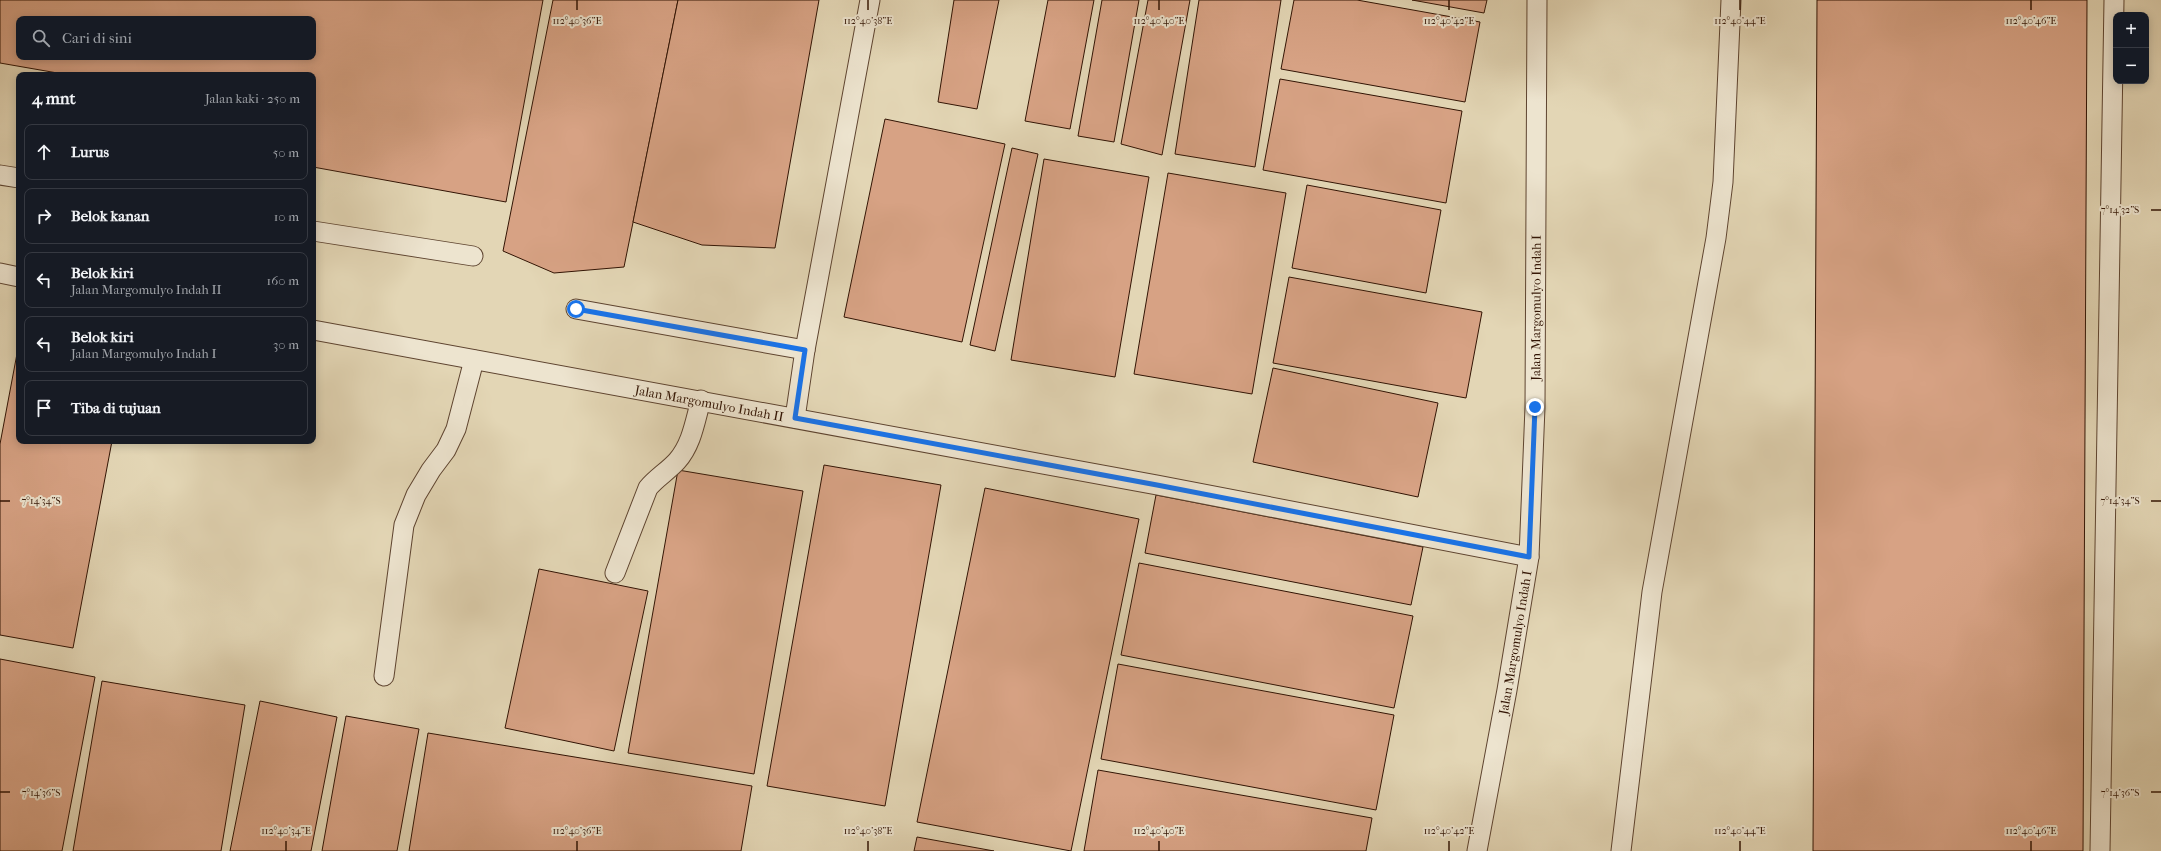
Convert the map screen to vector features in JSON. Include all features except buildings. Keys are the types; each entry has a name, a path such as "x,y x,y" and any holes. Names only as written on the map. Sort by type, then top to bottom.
{"lane":[{"path":"795,418 805,350 870,0"},
{"name":"Jalan Margomulyo Indah I","path":"1476,851 1507,690 1529,557 1535,415 1537,0"},
{"path":"1620,851 1652,592 1723,182 1731,0"},
{"path":"2100,851 2114,0"},
{"path":"0,175 16,178"},
{"path":"316,231 473,256"},
{"path":"0,273 16,276"},
{"path":"576,309 805,350"},
{"name":"Jalan Margomulyo Indah II","path":"316,331 701,400 1157,485 1529,557"},
{"path":"384,676 404,525 416,495 430,470 446,450 456,429 474,360"},
{"path":"615,573 648,488 656,478 676,462 685,451 691,438 701,400"}],"route":[{"path":"576,309 805,350 795,418 1157,485 1529,557 1534,481 1535,407"}]}
